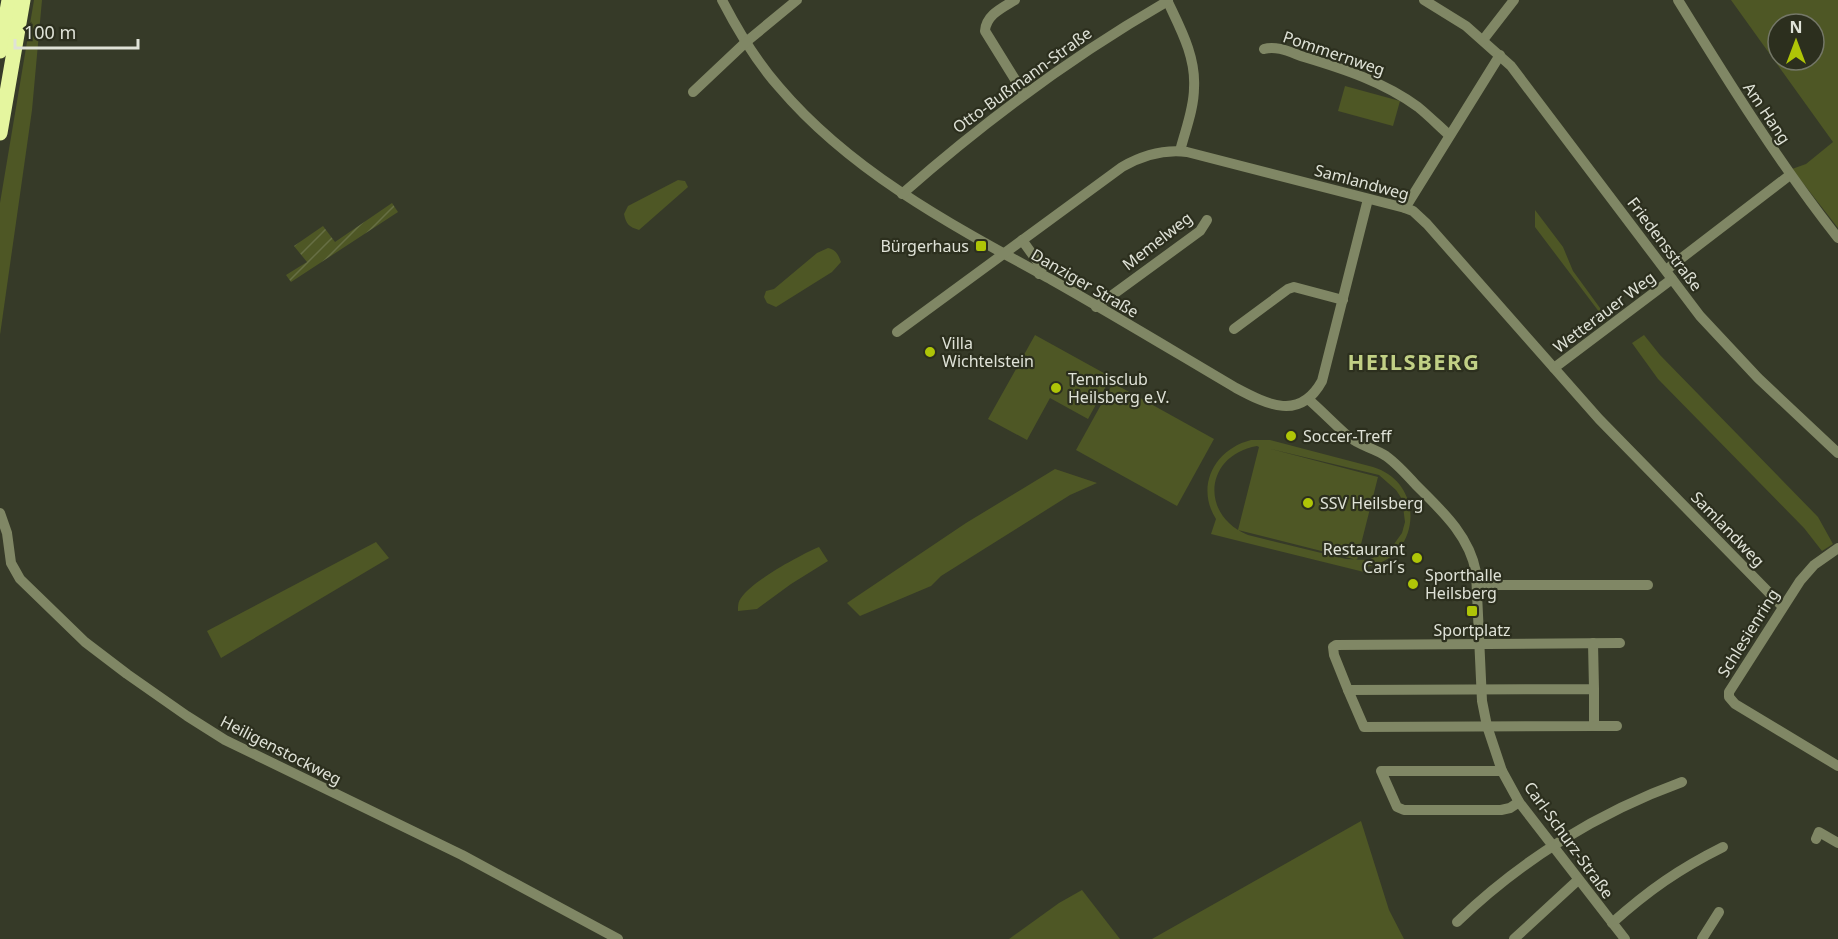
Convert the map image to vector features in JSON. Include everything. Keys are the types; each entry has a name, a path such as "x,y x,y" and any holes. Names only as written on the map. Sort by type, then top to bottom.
{"highway":[{"path":"0,51 9,0"},
{"path":"0,133 23,0"}],"street":[{"name":"Danziger Straße","path":"722,0 746,42 777,86 808,118 861,164 902,194 1259,400 1273,405 1287,406 1308,399"},
{"path":"693,93 746,42 797,0"},
{"path":"1015,0 991,16 987,21 985,31 1024,94"},
{"path":"1167,0 1187,46 1194,82 1193,101 1180,151"},
{"name":"Otto-Bußmann-Straße","path":"902,194 956,147 1024,94 1104,39 1167,0"},
{"name":"Friedensstraße","path":"1425,0 1444,11 1500,55 1520,77 1700,316 1788,408 1838,453"},
{"path":"1483,40 1514,0"},
{"name":"Am Hang","path":"1678,0 1790,175 1838,238"},
{"name":"Pommernweg","path":"1264,49 1272,47 1293,53 1348,71 1384,86 1417,106 1449,135"},
{"path":"1405,208 1500,55"},
{"name":"Samlandweg","path":"897,332 1122,166 1152,153 1180,151 1405,208 1413,211 1427,224 1599,419 1782,606"},
{"name":"Wetterauer Weg","path":"1554,368 1790,175"},
{"path":"1308,399 1324,376 1368,199"},
{"name":"Memelweg","path":"1096,307 1200,231 1207,220"},
{"path":"1022,240 1040,265 1039,274"},
{"path":"1233,329 1294,287 1343,300"},
{"name":"Carl-Schurz-Straße","path":"1308,399 1356,442 1386,456 1432,500 1465,541 1474,563 1477,585 1480,688 1486,726 1502,771 1519,802 1622,938"},
{"name":"Heiligenstockweg","path":"0,513 7,533 10,563 20,579 85,642 187,716 225,740 462,855 618,939"},
{"name":"Schlesienring","path":"1838,549 1822,559 1806,574 1782,606 1729,692 1729,697 1735,704 1838,766"},
{"path":"1477,585 1648,585"},
{"path":"1593,643 1594,726"},
{"path":"1617,726 1364,727 1333,650 1336,645 1620,643"},
{"path":"1348,690 1594,689"},
{"path":"1502,771 1382,771 1397,807 1404,810 1501,810 1510,808 1519,802"},
{"path":"1457,922 1502,881 1552,847 1607,814 1682,782"},
{"path":"1816,839 1819,832 1838,843"},
{"path":"1612,923 1671,875 1724,847"},
{"path":"1514,939 1578,880"},
{"path":"1702,939 1719,912"}],"green space":[{"path":"34,0 42,0 32,110 0,335 0,203"},
{"path":"1731,0 1838,0 1838,228 1792,169 1806,164 1833,142 1783,72 1826,72 1826,12 1766,12 1766,49"},
{"path":"1345,86 1400,101 1393,126 1338,111"},
{"path":"678,180 685,181 688,187 639,230 628,225 624,214 628,206"},
{"path":"392,203 398,212 291,282 286,275 307,262 294,246 323,226 335,242"},
{"path":"1535,210 1563,247 1573,271 1608,319 1606,321 1535,227"},
{"path":"828,248 836,253 841,262 832,272 776,307 767,303 764,297 766,291 774,289 817,253"},
{"name":"Tennisclub Heilsberg e.V.","path":"1035,335 1111,377 1088,419 1050,398 1027,440 988,419"},
{"path":"1644,335 1660,355 1818,517 1833,544 1822,551 1804,528 1658,379 1632,343"},
{"path":"1113,383 1214,439 1177,506 1076,450"},
{"name":"SSV Heilsberg","path":"1251,440 1270,440 1373,467 1390,476 1402,488 1409,503 1410,520 1407,536 1398,550 1385,561 1366,567 1364,572 1211,534 1216,519 1210,506 1208,482 1219,460 1238,445","holes":["1257,446 1259,447 1238,529 1221,514 1216,500 1215,486 1218,473 1227,461 1240,452","1263,447 1379,475 1396,490 1402,499 1405,522 1402,533 1389,551 1368,560 1357,560 1378,477","1240,531 1355,559 1346,559 1248,535"]},
{"path":"1055,469 1097,483 1070,495 941,576 931,586 860,616 847,603 966,523"},
{"path":"376,542 389,558 221,658 207,631"},
{"path":"819,547 828,561 757,609 738,611 740,600 755,584 789,562"},
{"path":"1361,821 1389,910 1404,939 1152,939"},
{"path":"1082,890 1120,939 1009,939 1059,903"}],"place":[{"name":"Bürgerhaus","path":"981,246"},
{"name":"Villa Wichtelstein","path":"930,352"},
{"name":"Tennisclub Heilsberg e.V.","path":"1056,388"},
{"name":"Soccer-Treff","path":"1291,436"},
{"name":"SSV Heilsberg","path":"1308,503"},
{"name":"Restaurant Carl´s","path":"1417,558"},
{"name":"Sporthalle Heilsberg","path":"1413,584"},
{"name":"Sportplatz","path":"1472,611"}],"district":[{"name":"HEILSBERG","path":"1414,361"}]}
